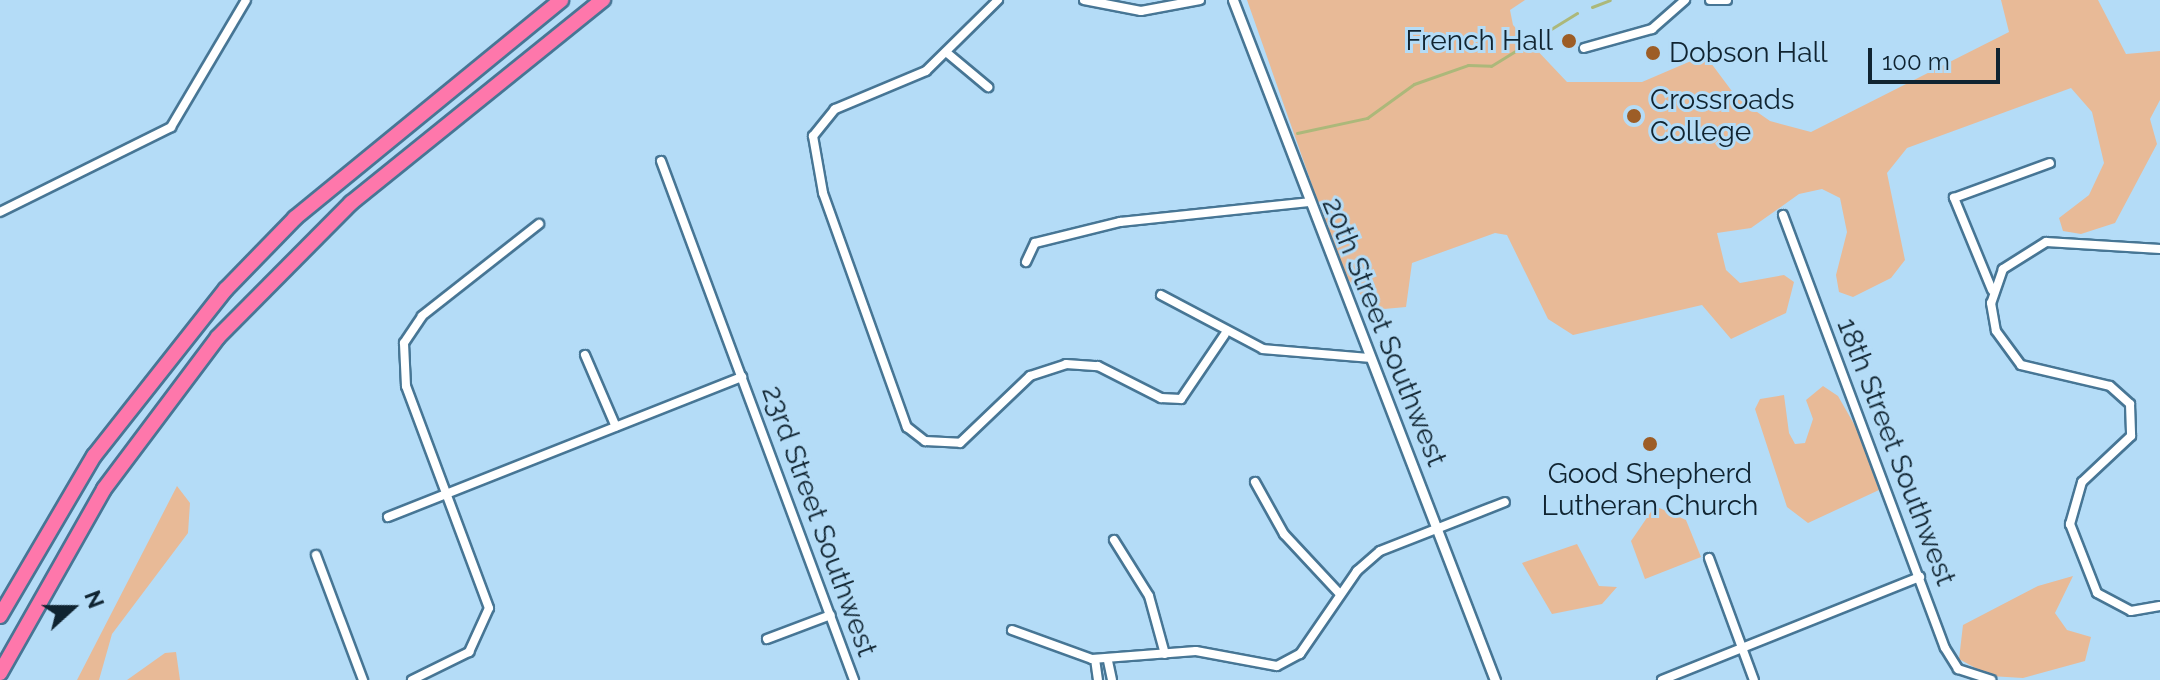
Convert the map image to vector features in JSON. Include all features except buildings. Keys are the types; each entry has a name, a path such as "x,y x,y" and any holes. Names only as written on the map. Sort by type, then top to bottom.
{"highway":[{"path":"0,616 94,456 226,289 295,218 561,0"},
{"path":"0,673 104,489 218,337 351,203 603,0"}],"street":[{"path":"0,212 171,127 246,0"},
{"path":"998,0 946,52 915,77 827,114 812,144 912,433 940,445 960,443 1030,376 1066,364 1098,366 1161,398 1181,399 1225,334"},
{"path":"1084,0 1141,11 1200,0"},
{"name":"20th Street Southwest","path":"1233,0 1495,680"},
{"path":"1584,48 1652,29 1685,0"},
{"path":"1710,0 1727,0"},
{"path":"946,52 988,87"},
{"name":"23rd Street Southwest","path":"661,161 854,680"},
{"path":"2050,163 1954,198 1992,290 1993,322 2015,360 2038,373 2110,386 2130,404 2131,436 2082,482 2070,524 2089,581 2107,602 2131,611 2160,606"},
{"path":"1026,262 1030,245 1083,229 1309,202"},
{"name":"18th Street Southwest","path":"1783,215 1953,664 1991,680"},
{"path":"412,680 469,652 487,621 484,584 402,374 404,343 422,316 539,224"},
{"path":"1992,290 2008,264 2046,242 2160,249"},
{"path":"1161,295 1225,334 1280,353 1371,358"},
{"path":"585,355 616,427"},
{"path":"388,517 742,377"},
{"path":"1255,482 1284,534 1340,594"},
{"path":"1012,630 1047,648 1108,661 1196,651 1262,667 1284,664 1305,649 1340,594 1387,546 1505,502"},
{"path":"1114,540 1149,596 1165,654"},
{"path":"316,555 363,680"},
{"path":"1709,558 1754,680"},
{"path":"1662,680 1920,577"},
{"path":"767,639 831,615"},
{"path":"1095,659 1098,680"},
{"path":"1108,661 1112,680"}],"shaded area":[{"name":"Crossroads College","path":"1247,0 1525,0 1510,10 1513,25 1567,82 1642,82 1705,55 1737,98 1770,121 1811,132 2009,32 2001,0 2098,0 2126,54 2160,51 2160,100 2150,119 2157,144 2115,223 2081,234 2063,231 2059,218 2089,195 2104,163 2092,112 2071,88 1907,148 1887,173 1905,260 1891,278 1853,297 1839,292 1836,275 1847,232 1840,198 1822,189 1799,194 1751,228 1717,233 1726,270 1740,283 1784,275 1794,282 1786,313 1731,339 1702,305 1573,335 1548,319 1507,235 1495,233 1412,263 1406,307 1373,310 1343,273"},
{"path":"1823,386 1838,396 1858,431 1879,490 1808,523 1787,507 1755,409 1760,399 1784,395 1789,433 1795,444 1805,443 1813,419 1806,400"},
{"path":"177,486 190,503 188,533 112,634 99,680 77,680"},
{"path":"1655,506 1686,520 1701,557 1645,579 1631,541"},
{"path":"1577,544 1599,586 1617,587 1602,604 1552,614 1522,563"},
{"path":"2073,576 2055,613 2067,630 2091,637 2085,661 2023,678 1990,676 1959,659 1963,625 2038,586"},
{"path":"176,652 180,680 127,680 165,653"}],"waterway":[{"path":"1592,7 1610,0"},
{"path":"1297,133 1367,118 1414,84 1468,65 1491,66 1577,13"}],"place":[{"name":"French Hall","path":"1569,41"},
{"name":"Dobson Hall","path":"1653,53"},
{"name":"Crossroads College","path":"1634,116"},
{"name":"Good Shepherd Lutheran Church","path":"1650,444"}]}
